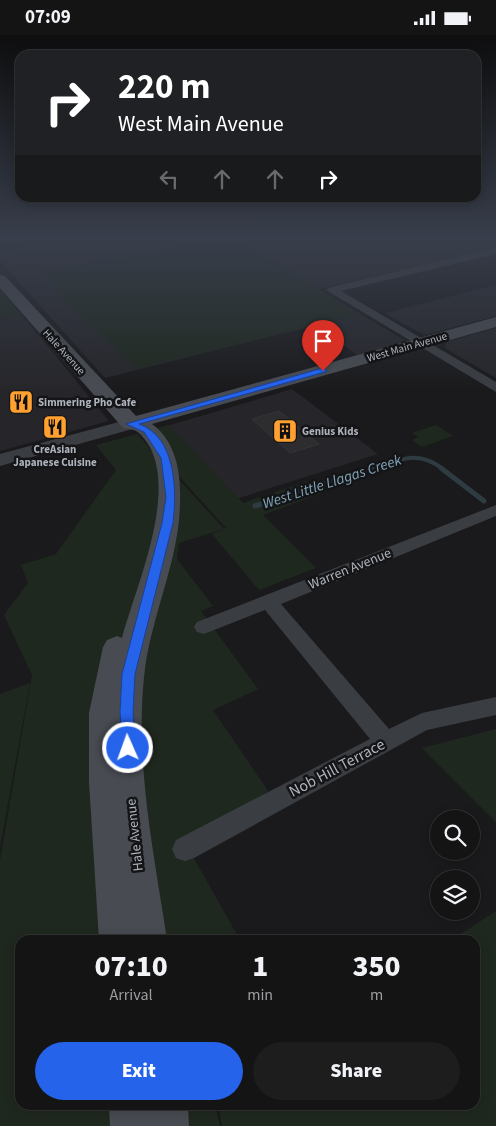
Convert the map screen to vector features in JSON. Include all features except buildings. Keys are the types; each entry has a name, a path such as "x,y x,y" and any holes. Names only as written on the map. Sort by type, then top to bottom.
{"main road":[{"name":"Hale Avenue","path":"9,289 130,424 148,430 165,458 171,497 168,523 129,674 126,712 129,783 146,935"},
{"name":"West Main Avenue","path":"130,424 496,322"},
{"name":"Hale Avenue","path":"119,935 106,782 105,713 116,652 150,529 154,497 148,466 131,434 130,424"},
{"path":"132,1110 133,1126"},
{"path":"165,1110 166,1126"}],"street":[{"path":"336,289 331,290 496,388"},
{"name":"West Main Avenue","path":"0,460 130,424"},
{"name":"Warren Avenue","path":"204,627 496,510"},
{"path":"269,602 386,742"},
{"name":"Nob Hill Terrace","path":"185,849 422,722 496,706"}],"shaded area":[{"path":"0,289 22,315 0,319"},
{"path":"25,289 318,289 408,342 357,355 316,325 105,378"},
{"path":"54,289 317,289 359,315 136,369"},
{"path":"480,289 496,289 496,316 424,335 385,313"},
{"path":"22,315 109,421 0,451 0,319"},
{"path":"496,328 496,378 445,348 446,342"},
{"path":"292,389 378,454 211,507 143,433"},
{"path":"168,425 243,503 308,481 322,493 263,515 316,568 259,590 212,534 226,528 140,433"},
{"path":"436,425 453,436 422,447 412,440 418,437 412,433"},
{"path":"137,434 224,529 179,543 177,559 213,606 201,611 258,689 213,710 275,801 187,846 237,935 15,935 15,1110 216,1110 220,1126 0,1126 0,860 32,675 4,615 28,583 21,565 56,554 116,470 96,445"},
{"path":"30,683 0,847 0,694"},
{"path":"496,729 496,822 422,748"},
{"path":"496,911 496,1126 222,1126 219,1110 480,1110 480,935 459,935"}],"waterway":[{"name":"West Little Llagas Creek","path":"371,469 408,458 425,459 443,469"},
{"name":"West Little Llagas Creek","path":"255,506 375,468"},
{"name":"West Little Llagas Creek","path":"441,468 484,501"}],"place":[{"name":"Simmering Pho Cafe","path":"21,402"},
{"name":"CreAsian Japanese Cuisine","path":"55,427"},
{"name":"Genius Kids","path":"285,431"}],"route":[{"path":"128,748 126,712 129,674 140,624 168,523 171,497 165,458 157,443 148,430 130,424 323,371"}]}
